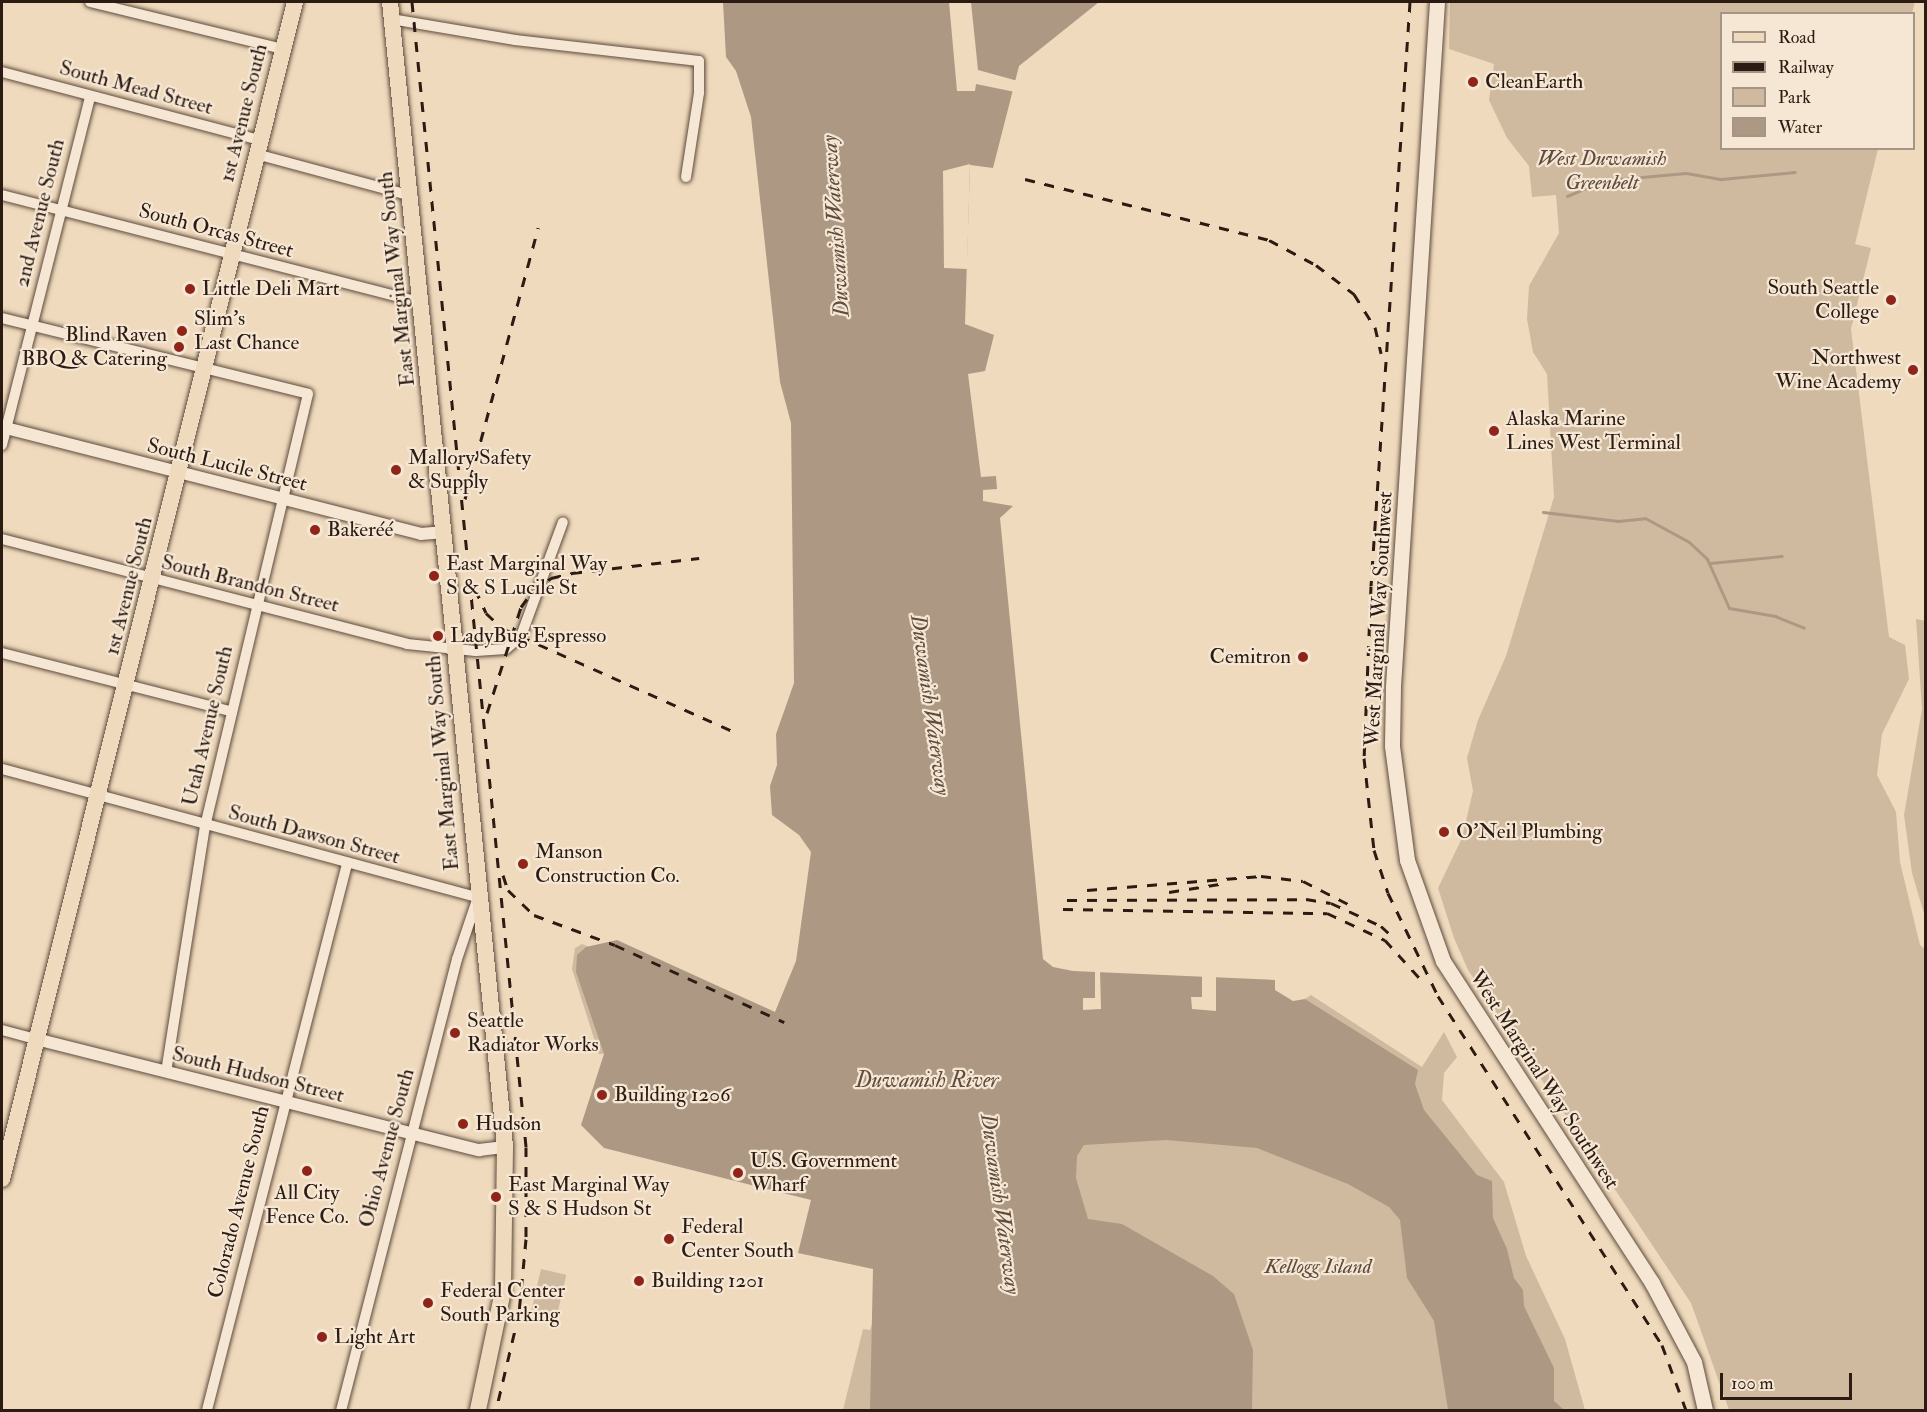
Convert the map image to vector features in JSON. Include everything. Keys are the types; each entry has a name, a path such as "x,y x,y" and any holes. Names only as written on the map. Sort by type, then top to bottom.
{"main road":[{"name":"1st Avenue South","path":"2,1179 154,579 295,2"},
{"name":"East Marginal Way South","path":"390,2 413,196 478,897 505,1147 503,1291 478,1410"},
{"name":"West Marginal Way Southwest","path":"1437,2 1393,687 1392,746 1407,860 1443,961 1652,1283 1694,1362 1706,1410"}],"street":[{"path":"90,2 283,49"},
{"path":"391,19 515,40 699,61 699,93 686,177"},
{"name":"South Mead Street","path":"2,72 90,96 413,196"},
{"name":"2nd Avenue South","path":"2,445 4,427 90,96"},
{"name":"South Orcas Street","path":"2,195 422,303"},
{"path":"2,318 205,369"},
{"name":"Utah Avenue South","path":"166,1071 205,826 230,711 308,394 205,369"},
{"name":"South Lucile Street","path":"4,427 421,534 445,532"},
{"path":"456,651 506,649 518,640 563,522"},
{"name":"South Brandon Street","path":"2,538 256,606 429,649 456,651"},
{"path":"2,653 230,711"},
{"name":"South Dawson Street","path":"2,769 346,864 478,897"},
{"name":"Colorado Avenue South","path":"207,1410 346,864"},
{"name":"Ohio Avenue South","path":"341,1410 411,1133 478,897"},
{"name":"South Hudson Street","path":"2,1030 478,1150 505,1147"}],"green space":[{"name":"West Duwamish Greenbelt","path":"1450,2 1915,2 1912,12 1720,12 1720,150 1878,150 1855,244 1871,248 1851,329 1889,637 1905,645 1909,679 1882,734 1877,775 1896,812 1900,862 1920,945 1925,949 1925,1410 1729,1410 1691,1303 1468,970 1454,938 1438,888 1462,838 1473,791 1467,758 1478,720 1506,656 1554,497 1547,374 1533,352 1527,319 1529,286 1559,233 1556,195 1532,197 1529,166 1507,138 1489,100 1494,64 1449,49"},
{"path":"1916,619 1926,621 1925,917 1912,873 1904,815 1922,709"},
{"path":"582,944 589,947 613,1053 599,1054 572,969 575,948"},
{"path":"1311,995 1422,1067 1444,1032 1457,1057 1444,1073 1442,1100 1504,1182 1526,1256 1565,1339 1585,1410 1524,1410 1305,999"},
{"name":"Kellogg Island","path":"1265,1128 1392,1180 1480,1410 1214,1410 1087,1241 1063,1132"},
{"path":"541,1269 566,1275 556,1319 531,1313"},
{"path":"873,1322 894,1410 843,1410 863,1329 870,1330"}],"water":[{"name":"Duwamish River","path":"723,2 1099,2 1019,66 993,168 970,165 965,324 994,335 985,371 968,374 981,477 996,476 997,489 983,490 983,501 1013,506 1000,518 1043,959 1053,967 1073,971 1275,980 1275,990 1293,1001 1305,999 1418,1070 1415,1084 1424,1110 1477,1175 1492,1181 1493,1218 1507,1249 1514,1278 1523,1290 1524,1306 1554,1368 1554,1401 1564,1410 1448,1410 1434,1321 1407,1278 1400,1220 1389,1207 1348,1184 1257,1148 1166,1140 1084,1145 1077,1156 1076,1178 1088,1219 1122,1224 1213,1276 1234,1294 1253,1350 1252,1410 870,1410 873,1269 798,1253 811,1200 604,1148 581,1125 604,1054 576,972 577,955 586,947 617,940 775,1012 796,961 811,852 799,835 772,815 770,786 777,765 776,734 794,683 791,423 780,382 751,117 736,71 726,57"}],"pier":[{"path":"949,2 971,2 978,70 1018,81 1015,92 976,84 975,91 957,91"},
{"path":"970,164 967,269 944,268 943,171"},
{"path":"1095,970 1100,970 1101,1009 1083,1010 1083,998 1095,998"},
{"path":"1202,974 1216,974 1216,1011 1192,1009 1191,997 1202,997"}],"waterway":[{"path":"1567,196 1600,182 1620,179 1686,173 1721,179 1795,172"},
{"path":"1543,512 1618,521 1645,518 1689,542 1707,559 1729,608 1775,616 1804,628"},
{"path":"1710,563 1782,556"}],"railway":[{"path":"412,2 526,1147 526,1239 519,1313 496,1410"},
{"path":"1410,2 1371,586 1364,758 1374,850 1388,893 1438,996 1662,1345 1686,1410"},
{"path":"1025,179 1269,240 1316,265 1354,294 1375,327 1381,353"},
{"path":"465,499 538,228"},
{"path":"487,713 521,607 532,592 551,578 572,573 699,558"},
{"path":"475,589 486,613 502,628 737,733"},
{"path":"503,875 508,890 534,915 615,945 784,1022"},
{"path":"1087,890 1261,876 1303,881 1352,906"},
{"path":"1169,892 1219,884"},
{"path":"1067,900 1306,899 1331,903 1381,926 1395,939"},
{"path":"1063,909 1327,913 1385,940 1425,984"}],"place":[{"name":"CleanEarth","path":"1473,82"},
{"name":"Little Deli Mart","path":"190,289"},
{"name":"South Seattle College","path":"1891,300"},
{"name":"Slim's Last Chance","path":"182,331"},
{"name":"Blind Raven BBQ & Catering","path":"179,347"},
{"name":"Northwest Wine Academy","path":"1913,370"},
{"name":"Alaska Marine Lines West Terminal","path":"1494,431"},
{"name":"Mallory Safety & Supply","path":"396,470"},
{"name":"Bakeréé","path":"315,530"},
{"name":"East Marginal Way S & S Lucile St","path":"434,576"},
{"name":"LadyBug Espresso","path":"438,636"},
{"name":"Cemitron","path":"1303,657"},
{"name":"O'Neil Plumbing","path":"1444,832"},
{"name":"Manson Construction Co.","path":"523,864"},
{"name":"Seattle Radiator Works","path":"455,1033"},
{"name":"Building 1206","path":"602,1095"},
{"name":"Hudson","path":"463,1124"},
{"name":"All City Fence Co.","path":"307,1171"},
{"name":"U.S. Government Wharf","path":"738,1173"},
{"name":"East Marginal Way S & S Hudson St","path":"496,1197"},
{"name":"Federal Center South","path":"669,1239"},
{"name":"Building 1201","path":"639,1281"},
{"name":"Federal Center South Parking","path":"428,1303"},
{"name":"Light Art","path":"322,1337"}],"water label":[{"name":"Duwamish Waterway","path":"836,226"},
{"name":"Duwamish Waterway","path":"930,705"},
{"name":"Duwamish Waterway","path":"1000,1204"}]}
